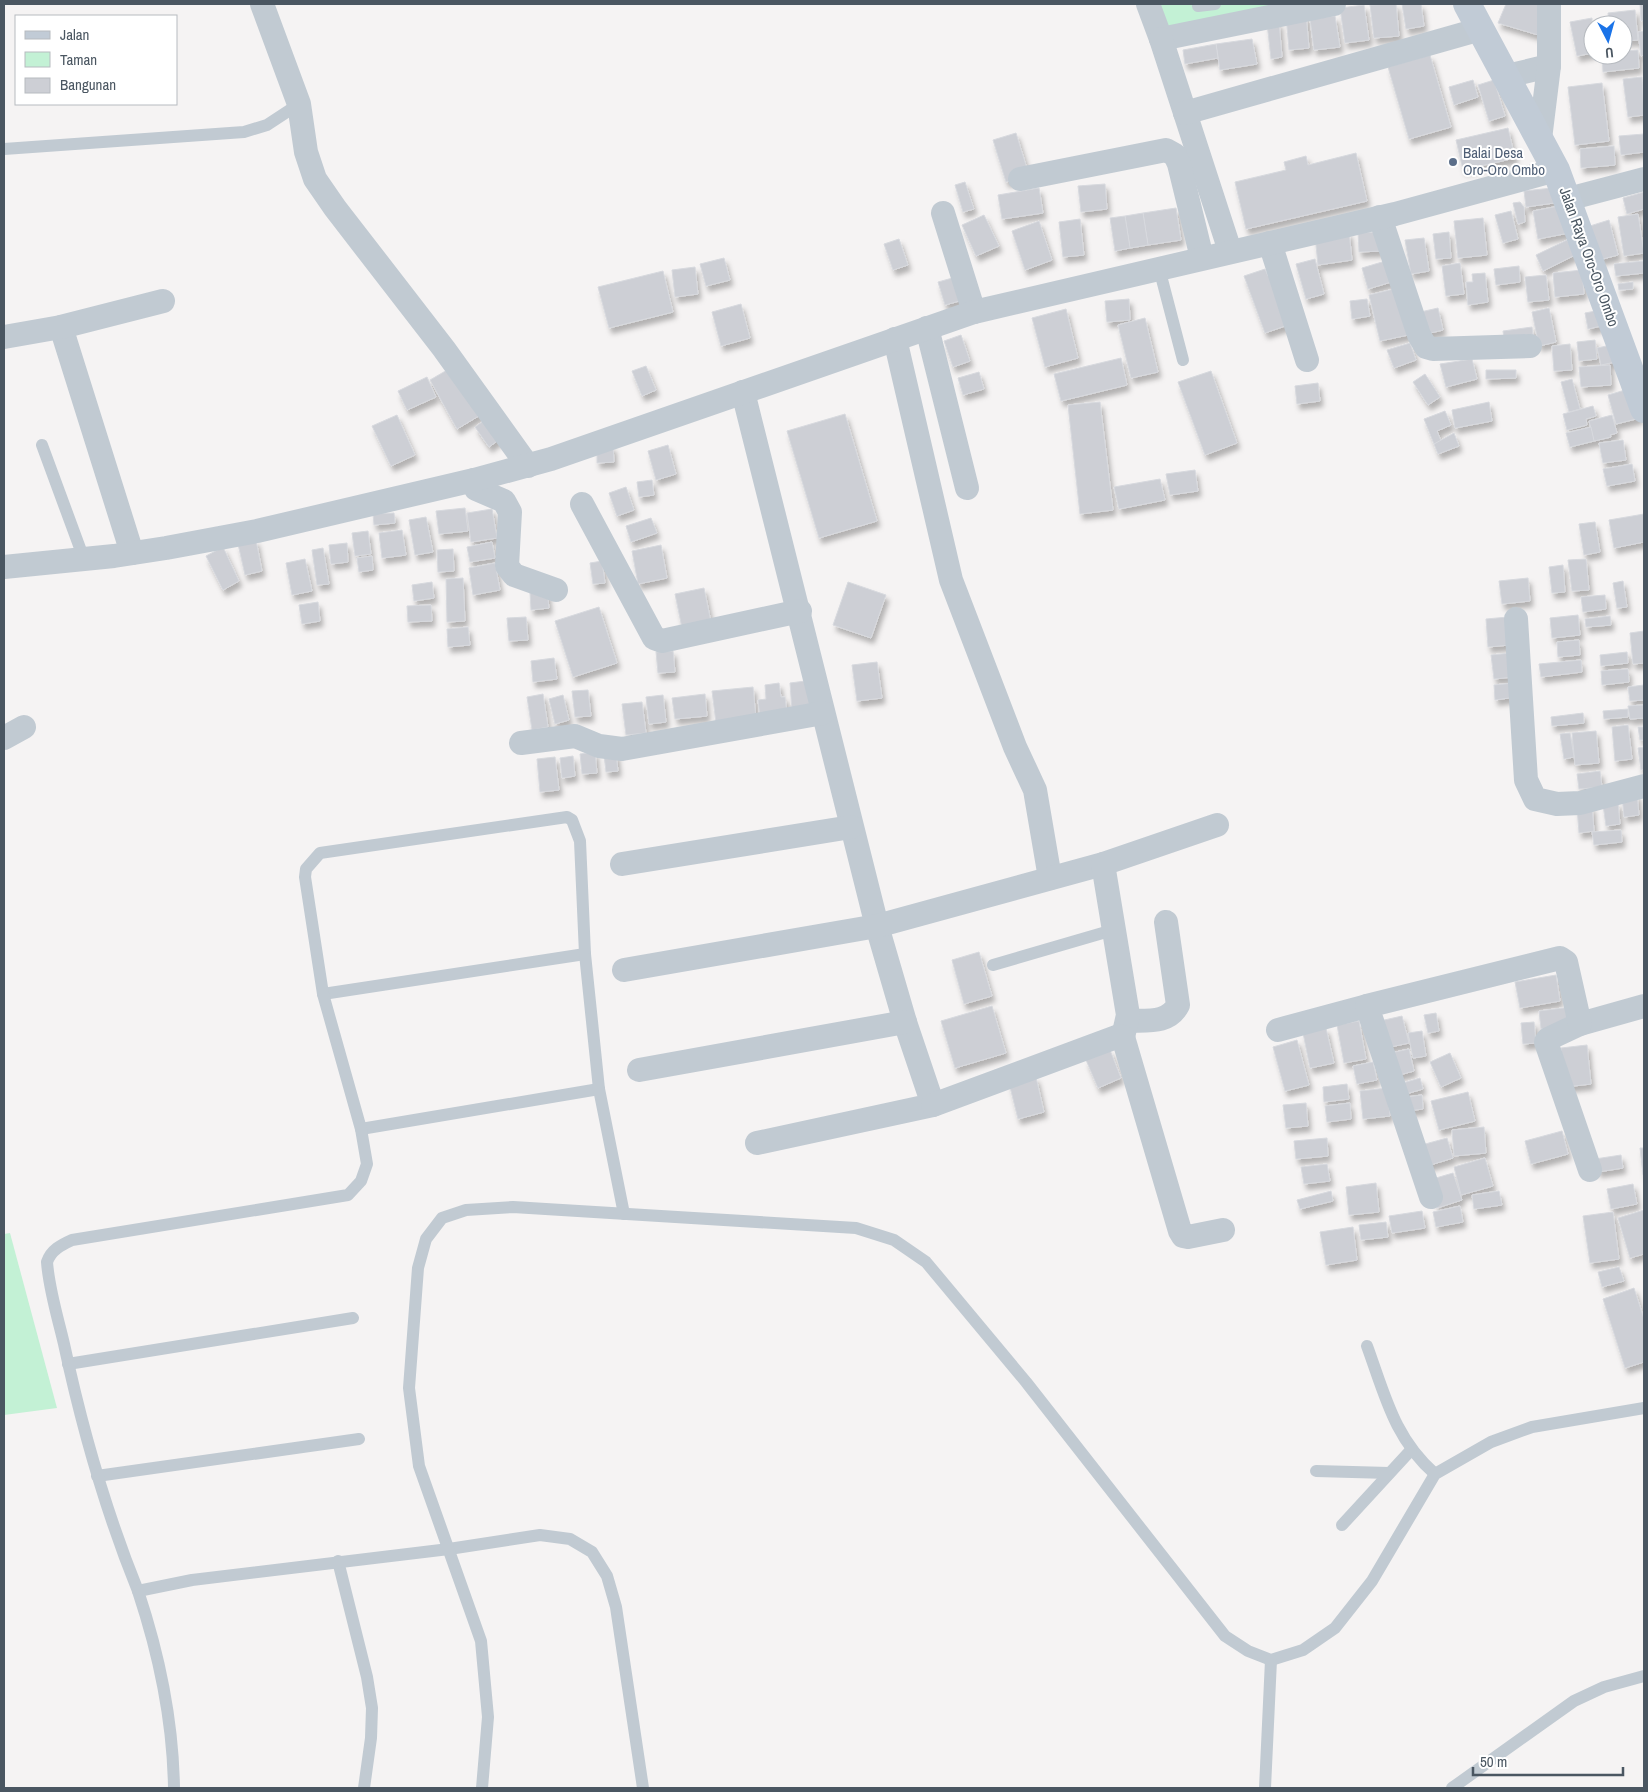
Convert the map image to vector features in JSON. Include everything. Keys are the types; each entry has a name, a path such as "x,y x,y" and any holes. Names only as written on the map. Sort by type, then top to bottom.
{"main road":[{"name":"Jalan Raya Oro-Oro Ombo","path":"1467,4 1556,170 1644,409"}],"street":[{"path":"262,4 299,104 306,152 315,179 334,208 444,348 528,466"},
{"path":"1148,4 1230,251"},
{"path":"1161,39 1334,4"},
{"path":"1540,140 1549,66 1549,4"},
{"path":"1185,113 1481,29"},
{"path":"1507,76 1549,66"},
{"path":"1020,179 1166,150 1175,154 1179,164 1202,258"},
{"path":"4,567 132,553 257,531 474,480 528,466 974,312 1380,217 1556,170"},
{"path":"1568,199 1644,178"},
{"path":"943,213 974,312"},
{"path":"1380,217 1419,335 1426,347 1433,349 1530,346"},
{"path":"1270,243 1306,360"},
{"path":"4,337 61,327 162,301"},
{"path":"61,327 132,553"},
{"path":"927,328 966,488"},
{"path":"895,339 951,580 1015,747 1035,790 1050,878"},
{"path":"743,392 800,611 823,713 877,926 905,1022 933,1106"},
{"path":"474,480 476,489 504,501 510,512 507,566 514,575 556,590"},
{"path":"582,504 654,638 662,641 800,611"},
{"path":"1516,619 1526,780 1535,798 1557,804 1580,803 1644,786"},
{"path":"521,743 574,736 599,746 622,750 823,713"},
{"path":"624,970 877,926 1103,864 1217,825"},
{"path":"622,864 851,827"},
{"path":"1103,864 1126,1029 1180,1231 1183,1236 1188,1237 1223,1230"},
{"path":"757,1143 933,1106 1119,1036 1126,1029 1169,1017 1178,1005 1166,922"},
{"path":"1278,1030 1560,958 1566,962 1580,1024"},
{"path":"1367,1006 1431,1197"},
{"path":"1590,1170 1546,1042 1548,1039 1580,1024 1644,1006"},
{"path":"638,1070 905,1022"}],"lane":[{"path":"1198,6 1215,4"},
{"path":"4,149 244,132 267,125 299,104"},
{"path":"1160,268 1183,360"},
{"path":"42,445 84,559"},
{"path":"174,1788 172,1732 148,1620 118,1542 97,1476 68,1364 48,1271 49,1255 59,1246 72,1240 348,1195 361,1181 367,1164 361,1129 323,994 305,877 306,868 320,853 567,818 572,820 576,826 580,841 585,954 599,1089 624,1214"},
{"path":"993,965 1113,930"},
{"path":"323,994 585,954"},
{"path":"361,1129 599,1089"},
{"path":"482,1788 488,1717 481,1641 419,1466 409,1388 418,1268 426,1239 442,1218 466,1210 512,1207 856,1228 894,1240 926,1262 1026,1382 1225,1636 1248,1651 1271,1660 1303,1650 1335,1628 1372,1581 1436,1474 1490,1442 1532,1427 1644,1408"},
{"path":"68,1364 353,1318"},
{"path":"1367,1346 1400,1434 1411,1450 1436,1474"},
{"path":"97,1476 359,1439"},
{"path":"1342,1525 1411,1450"},
{"path":"1316,1471 1389,1473"},
{"path":"138,1591 192,1580 449,1549 540,1535 570,1539 592,1552 607,1576 616,1607 643,1788"},
{"path":"338,1561 367,1677 372,1708 371,1738 364,1788"},
{"path":"1265,1788 1271,1660"},
{"path":"1452,1788 1574,1701 1604,1686 1644,1676"}],"green space":[{"path":"1160,4 1278,4 1169,28"},
{"path":"10,1233 57,1408 4,1415 4,1234"}],"building":[{"path":"1396,4 1399,36 1374,38 1370,5"},
{"path":"1402,4 1421,4 1424,26 1406,29"},
{"path":"1506,4 1546,4 1545,37 1498,23"},
{"path":"1640,4 1644,4 1644,20 1641,21"},
{"path":"1364,5 1369,40 1345,43 1340,8"},
{"path":"1635,10 1638,40 1633,40 1633,15 1608,15 1608,13"},
{"path":"1306,14 1309,48 1289,50 1286,16"},
{"path":"1335,16 1340,47 1314,50 1310,19"},
{"path":"1583,20 1583,55 1577,56 1570,22"},
{"path":"1279,22 1282,57 1271,59 1267,23"},
{"path":"1644,31 1644,55 1641,56 1638,32"},
{"path":"1252,39 1257,64 1220,70 1216,44"},
{"path":"1216,44 1218,58 1185,64 1183,50"},
{"path":"1633,50 1638,50 1639,68 1603,72 1603,65 1633,65"},
{"path":"1430,55 1451,127 1409,139 1388,67"},
{"path":"1642,77 1644,115 1628,117 1623,79"},
{"path":"1473,80 1478,97 1454,105 1449,87"},
{"path":"1494,80 1505,116 1489,121 1478,85"},
{"path":"1602,83 1609,141 1575,145 1568,87"},
{"path":"1508,128 1515,158 1463,170 1456,140"},
{"path":"1016,133 1029,175 1006,182 993,140"},
{"path":"1644,134 1644,152 1621,155 1619,136"},
{"path":"1614,146 1615,165 1581,168 1580,149"},
{"path":"1356,153 1367,201 1246,229 1235,182 1286,170 1284,162 1306,156 1308,165"},
{"path":"965,182 974,209 963,212 955,185"},
{"path":"1105,184 1107,209 1081,212 1078,186"},
{"path":"1039,188 1043,213 1002,219 998,195"},
{"path":"1552,188 1554,203 1526,207 1524,191"},
{"path":"1644,192 1644,209 1627,214 1623,198"},
{"path":"1520,202 1524,207 1525,222 1518,224 1513,203"},
{"path":"1564,205 1569,233 1538,239 1533,211"},
{"path":"1176,208 1181,240 1148,245 1143,213"},
{"path":"1511,211 1518,239 1503,243 1495,215"},
{"path":"1143,213 1148,245 1130,248 1125,216"},
{"path":"1638,214 1644,253 1624,256 1618,217"},
{"path":"984,215 999,246 976,256 962,225"},
{"path":"1125,216 1130,248 1115,251 1110,218"},
{"path":"1483,218 1487,255 1458,258 1454,221"},
{"path":"1080,219 1084,255 1063,257 1059,222"},
{"path":"1609,220 1618,255 1599,260 1590,226"},
{"path":"1039,221 1052,260 1025,270 1012,231"},
{"path":"1349,232 1352,260 1318,265 1315,236"},
{"path":"1380,232 1381,251 1359,252 1358,233"},
{"path":"1449,232 1451,258 1436,259 1433,234"},
{"path":"1424,238 1429,271 1411,274 1405,240"},
{"path":"899,239 908,265 893,270 884,244"},
{"path":"1567,240 1575,255 1543,271 1536,255"},
{"path":"724,258 730,280 706,286 700,264"},
{"path":"1315,259 1324,294 1306,299 1296,264"},
{"path":"1392,259 1398,280 1368,289 1362,268"},
{"path":"1644,261 1644,273 1616,276 1614,264"},
{"path":"1460,263 1464,294 1446,296 1442,266"},
{"path":"1519,266 1520,282 1496,285 1494,269"},
{"path":"695,267 698,294 675,297 672,270"},
{"path":"1265,269 1268,276 1270,275 1288,325 1265,333 1244,276"},
{"path":"1582,270 1584,294 1555,297 1553,273"},
{"path":"663,271 673,312 609,328 598,287"},
{"path":"1485,273 1488,302 1468,305 1466,282 1473,282 1472,274"},
{"path":"1546,275 1549,300 1528,302 1525,277"},
{"path":"956,277 963,300 945,305 938,282"},
{"path":"1633,282 1633,289 1619,290 1618,284"},
{"path":"1402,287 1413,334 1380,341 1369,295"},
{"path":"1129,299 1130,320 1107,322 1105,301"},
{"path":"1367,299 1370,316 1352,319 1350,301"},
{"path":"741,304 750,338 721,346 712,312"},
{"path":"1438,308 1443,330 1422,335 1416,313"},
{"path":"1549,308 1556,342 1539,346 1532,312"},
{"path":"1066,309 1078,358 1045,367 1032,318"},
{"path":"1606,309 1610,324 1588,329 1585,313"},
{"path":"1145,318 1158,372 1131,378 1118,325"},
{"path":"1532,327 1534,343 1505,346 1503,331"},
{"path":"961,335 970,361 953,367 944,341"},
{"path":"1595,340 1597,359 1579,361 1577,342"},
{"path":"1410,343 1416,360 1394,368 1387,350"},
{"path":"1570,344 1572,370 1554,371 1552,346"},
{"path":"1616,344 1620,361 1601,365 1597,348"},
{"path":"1121,358 1127,385 1061,401 1054,374"},
{"path":"1472,359 1477,379 1446,387 1440,364"},
{"path":"1610,365 1611,385 1581,387 1579,367"},
{"path":"454,366 482,414 457,429 430,380"},
{"path":"646,366 656,390 642,396 632,371"},
{"path":"1486,370 1516,370 1516,378 1486,379"},
{"path":"1211,371 1237,443 1205,455 1178,382"},
{"path":"979,372 984,389 963,395 958,378"},
{"path":"1425,374 1440,397 1428,405 1413,382"},
{"path":"427,377 436,397 407,410 398,391"},
{"path":"1572,379 1580,409 1569,412 1561,382"},
{"path":"1318,383 1320,401 1297,404 1295,386"},
{"path":"1632,388 1640,418 1616,424 1608,395"},
{"path":"1100,402 1113,510 1080,514 1068,405"},
{"path":"1489,402 1492,421 1455,428 1452,410"},
{"path":"1593,406 1596,416 1586,419 1587,425 1567,430 1563,414"},
{"path":"1445,411 1451,425 1437,431 1441,441 1434,444 1424,419"},
{"path":"845,414 877,521 819,538 787,431"},
{"path":"397,415 415,455 391,466 372,426"},
{"path":"1612,415 1617,433 1610,435 1611,437 1594,441 1589,421"},
{"path":"490,416 504,436 489,447 475,427"},
{"path":"1591,427 1594,441 1570,447 1566,433"},
{"path":"1454,433 1459,446 1438,454 1434,444"},
{"path":"1623,440 1626,460 1603,463 1599,443"},
{"path":"668,445 676,474 656,480 648,451"},
{"path":"613,446 614,462 597,463 597,447"},
{"path":"1632,464 1635,481 1607,486 1603,469"},
{"path":"1195,470 1198,491 1170,495 1166,474"},
{"path":"1160,479 1165,500 1119,509 1114,487"},
{"path":"652,480 654,495 639,497 637,482"},
{"path":"626,487 634,510 617,516 609,493"},
{"path":"465,508 468,531 439,534 436,511"},
{"path":"492,509 497,538 471,542 467,513"},
{"path":"394,513 395,523 374,525 373,514"},
{"path":"1644,514 1644,542 1614,548 1609,520"},
{"path":"426,517 433,552 415,555 409,520"},
{"path":"651,518 657,533 631,542 626,526"},
{"path":"1595,522 1600,552 1584,555 1579,524"},
{"path":"402,530 406,555 382,558 379,533"},
{"path":"368,531 371,554 355,556 352,533"},
{"path":"256,540 262,571 245,575 238,544"},
{"path":"492,542 495,558 470,562 467,547"},
{"path":"347,543 348,562 331,564 329,545"},
{"path":"661,545 667,578 638,584 632,551"},
{"path":"223,547 239,581 223,590 206,556"},
{"path":"323,548 329,584 317,585 312,550"},
{"path":"453,549 454,571 438,572 437,550"},
{"path":"372,556 373,570 359,572 357,558"},
{"path":"305,559 312,591 292,595 286,563"},
{"path":"1586,559 1589,590 1572,591 1568,560"},
{"path":"602,561 605,583 593,584 590,563"},
{"path":"495,563 500,590 473,595 469,568"},
{"path":"1563,565 1565,592 1552,593 1549,567"},
{"path":"463,578 465,621 447,622 446,579"},
{"path":"1528,578 1530,601 1502,604 1499,581"},
{"path":"1623,581 1627,607 1617,608 1613,583"},
{"path":"432,582 434,598 414,601 412,585"},
{"path":"848,582 886,595 871,638 833,625"},
{"path":"704,588 712,627 683,633 675,594"},
{"path":"547,591 549,608 531,610 530,593"},
{"path":"1605,595 1606,609 1583,612 1581,597"},
{"path":"318,602 320,621 302,624 299,605"},
{"path":"431,605 432,621 408,622 407,606"},
{"path":"599,607 617,663 573,677 555,621"},
{"path":"1578,615 1580,635 1552,638 1550,618"},
{"path":"1610,616 1611,625 1586,627 1585,619"},
{"path":"526,617 528,640 509,641 507,618"},
{"path":"1508,617 1510,645 1488,647 1486,619"},
{"path":"468,627 470,645 448,647 447,629"},
{"path":"1644,631 1644,663 1633,664 1630,633"},
{"path":"1579,640 1580,655 1558,657 1557,642"},
{"path":"673,651 675,672 658,673 656,652"},
{"path":"1627,652 1628,663 1601,666 1600,655"},
{"path":"1511,653 1513,677 1494,679 1491,655"},
{"path":"554,658 557,679 533,682 531,661"},
{"path":"1581,660 1582,672 1541,677 1539,664"},
{"path":"877,662 882,698 857,701 852,665"},
{"path":"1628,669 1629,682 1602,685 1601,671"},
{"path":"813,680 816,710 792,712 790,683"},
{"path":"779,683 781,697 785,697 787,714 760,717 758,700 766,699 765,685"},
{"path":"1514,683 1516,697 1495,700 1494,685"},
{"path":"1644,685 1644,700 1630,701 1628,687"},
{"path":"753,687 756,719 716,723 712,691"},
{"path":"588,690 591,716 575,717 572,691"},
{"path":"543,694 548,727 532,730 527,697"},
{"path":"705,694 707,716 675,719 672,698"},
{"path":"563,695 569,720 555,724 549,699"},
{"path":"663,695 666,722 649,724 646,697"},
{"path":"642,702 646,733 626,735 622,704"},
{"path":"1644,705 1644,718 1630,719 1628,706"},
{"path":"1628,709 1628,717 1604,719 1603,711"},
{"path":"1583,713 1584,723 1552,726 1551,717"},
{"path":"1628,725 1632,759 1615,761 1612,727"},
{"path":"1638,727 1644,727 1644,740 1640,740"},
{"path":"1596,731 1599,763 1575,765 1572,733"},
{"path":"1570,733 1574,757 1564,759 1560,734"},
{"path":"1644,747 1644,769 1641,770 1638,748"},
{"path":"595,752 597,773 582,774 580,754"},
{"path":"616,753 618,771 606,772 604,755"},
{"path":"573,756 575,776 562,778 560,758"},
{"path":"555,757 559,790 540,792 537,759"},
{"path":"1600,771 1602,787 1579,789 1577,774"},
{"path":"1637,794 1639,815 1624,817 1622,795"},
{"path":"1618,803 1620,824 1606,826 1603,805"},
{"path":"1592,806 1594,831 1579,833 1577,808"},
{"path":"1621,830 1622,842 1594,845 1592,832"},
{"path":"979,952 992,996 964,1004 952,960"},
{"path":"1556,975 1560,1001 1520,1008 1515,982"},
{"path":"992,1006 1006,1053 955,1068 941,1021"},
{"path":"1571,1007 1573,1026 1541,1029 1539,1011"},
{"path":"1436,1013 1439,1031 1428,1033 1424,1015"},
{"path":"1402,1016 1409,1043 1386,1048 1380,1021"},
{"path":"1359,1021 1366,1059 1344,1063 1337,1025"},
{"path":"1534,1022 1536,1043 1523,1044 1521,1023"},
{"path":"1326,1028 1334,1063 1310,1068 1303,1033"},
{"path":"1422,1031 1426,1056 1413,1058 1408,1033"},
{"path":"1297,1040 1309,1085 1285,1091 1273,1047"},
{"path":"1587,1045 1591,1084 1565,1087 1561,1048"},
{"path":"1409,1049 1414,1071 1392,1077 1386,1054"},
{"path":"1110,1050 1121,1078 1098,1088 1086,1060"},
{"path":"1450,1053 1461,1078 1441,1087 1430,1062"},
{"path":"1373,1062 1377,1080 1357,1084 1353,1066"},
{"path":"1036,1077 1044,1112 1018,1119 1009,1083"},
{"path":"1420,1078 1423,1089 1399,1096 1396,1085"},
{"path":"1347,1084 1349,1099 1324,1102 1323,1087"},
{"path":"1387,1088 1390,1116 1363,1119 1360,1091"},
{"path":"1468,1092 1475,1121 1439,1130 1431,1101"},
{"path":"1422,1095 1423,1109 1407,1111 1406,1097"},
{"path":"1306,1103 1308,1126 1286,1128 1283,1105"},
{"path":"1350,1103 1351,1119 1327,1122 1325,1106"},
{"path":"1484,1127 1486,1153 1454,1156 1452,1130"},
{"path":"1562,1131 1568,1154 1531,1164 1525,1141"},
{"path":"1327,1138 1328,1156 1296,1159 1294,1141"},
{"path":"1447,1138 1453,1158 1424,1167 1418,1146"},
{"path":"1640,1148 1644,1148 1643,1175"},
{"path":"1621,1155 1623,1168 1598,1172 1595,1159"},
{"path":"1485,1158 1493,1186 1461,1195 1454,1167"},
{"path":"1327,1164 1330,1181 1304,1184 1301,1167"},
{"path":"1453,1173 1462,1200 1437,1208 1429,1180"},
{"path":"1376,1183 1379,1212 1349,1215 1346,1187"},
{"path":"1633,1184 1637,1204 1611,1209 1607,1189"},
{"path":"1331,1191 1333,1201 1300,1209 1297,1200"},
{"path":"1499,1191 1502,1205 1474,1209 1472,1195"},
{"path":"1460,1206 1463,1222 1436,1227 1433,1212"},
{"path":"1644,1210 1644,1254 1630,1258 1618,1218"},
{"path":"1422,1211 1425,1228 1392,1233 1389,1216"},
{"path":"1613,1212 1619,1259 1590,1263 1583,1216"},
{"path":"1386,1222 1388,1237 1361,1240 1359,1225"},
{"path":"1353,1227 1357,1260 1326,1265 1320,1232"},
{"path":"1619,1267 1624,1281 1602,1287 1598,1272"},
{"path":"1634,1288 1644,1319 1644,1362 1625,1368 1603,1299"}],"place":[{"name":"Balai Desa Oro-Oro Ombo","path":"1453,162"}]}
